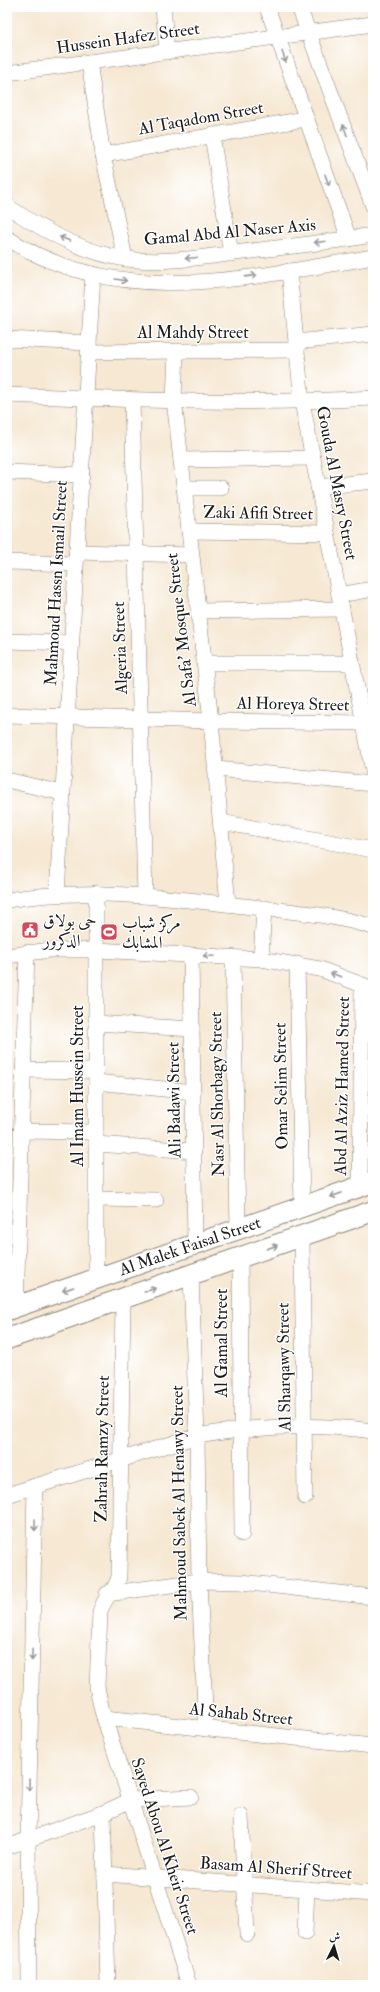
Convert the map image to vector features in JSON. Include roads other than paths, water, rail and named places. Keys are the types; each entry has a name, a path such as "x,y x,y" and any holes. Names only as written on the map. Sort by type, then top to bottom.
{"main road":[{"name":"Al Malek Faisal Street","path":"11,1309 366,1185"},
{"name":"Al Malek Faisal Street","path":"7,1339 373,1211"}],"street":[{"path":"163,7 167,52"},
{"path":"267,7 349,239"},
{"path":"299,7 373,206"},
{"name":"Hussein Hafez Street","path":"7,73 373,24"},
{"path":"89,62 103,155 124,258"},
{"name":"Al Taqadom Street","path":"103,155 305,118"},
{"path":"212,135 231,254"},
{"name":"Gamal Abd Al Naser Axis","path":"7,206 54,235 100,253 124,258 168,260 231,254 373,235"},
{"path":"7,238 26,250 59,264 93,274 125,280 180,284 289,271 373,257"},
{"name":"Gouda Al Masry Street","path":"289,271 302,402 352,663 368,724 373,772"},
{"name":"Mahmoud Hassn Ismail Street","path":"57,894 93,274"},
{"name":"Al Mahdy Street","path":"7,340 176,352 296,346 373,334"},
{"name":"Al Safa' Mosque Street","path":"176,352 174,400 191,555 212,721 228,904"},
{"path":"7,395 132,400 302,402 373,398"},
{"name":"Algeria Street","path":"132,400 145,896"},
{"path":"181,460 312,458"},
{"path":"7,472 82,475"},
{"path":"318,487 373,481"},
{"path":"184,488 221,488"},
{"name":"Zaki Afifi Street","path":"189,531 327,533"},
{"path":"7,562 136,554 191,555"},
{"path":"198,611 340,602 373,589"},
{"path":"7,641 71,643"},
{"path":"204,663 352,663"},
{"name":"Al Horeya Street","path":"7,715 368,724"},
{"path":"216,769 373,784"},
{"path":"7,780 62,793"},
{"path":"221,822 373,850"},
{"path":"7,900 57,894 96,893 145,896 319,914 373,927"},
{"name":"Al Imam Hussein Street","path":"96,893 96,1279"},
{"path":"261,959 264,908"},
{"path":"7,956 27,952 96,950 261,959 320,969 368,987"},
{"path":"11,1309 21,1131 27,952"},
{"name":"Ali Badawi Street","path":"191,955 195,1245"},
{"name":"Nasr Al Shorbagy Street","path":"233,958 238,1230"},
{"name":"Omar Selim Street","path":"297,964 302,1207"},
{"name":"Abd Al Aziz Hamed Street","path":"366,1185 368,987"},
{"path":"96,1023 192,1029"},
{"path":"23,1070 96,1077 193,1092"},
{"path":"21,1131 96,1138 194,1151"},
{"path":"96,1199 156,1200"},
{"name":"Al Sharqawy Street","path":"302,1236 306,1497"},
{"name":"Al Gamal Street","path":"240,1258 242,1534"},
{"name":"Mahmoud Sabek Al Henawy Street","path":"191,1275 197,1436 199,1581 206,1730"},
{"name":"Zahrah Ramzy Street","path":"104,1718 97,1687 100,1612 107,1594 113,1590 119,1577 124,1299"},
{"path":"7,1495 121,1458 197,1436 241,1429 304,1426 373,1431"},
{"path":"29,1985 28,1841 35,1486"},
{"path":"107,1594 199,1581 241,1582 373,1598"},
{"name":"Al Sahab Street","path":"104,1718 206,1730 373,1746"},
{"name":"Sayed Abou Al Kheir Street","path":"104,1718 189,1985"},
{"path":"7,1847 28,1841 103,1813 131,1800 191,1797"},
{"path":"103,1813 108,1985"},
{"path":"241,1816 247,1934"},
{"name":"Basam Al Sherif Street","path":"105,1874 373,1894"},
{"path":"305,1933 307,1889"}],"place":[{"name":"حى بولاق الدكرور","path":"30,930"},
{"name":"مركز شباب المشابك","path":"109,932"}]}
